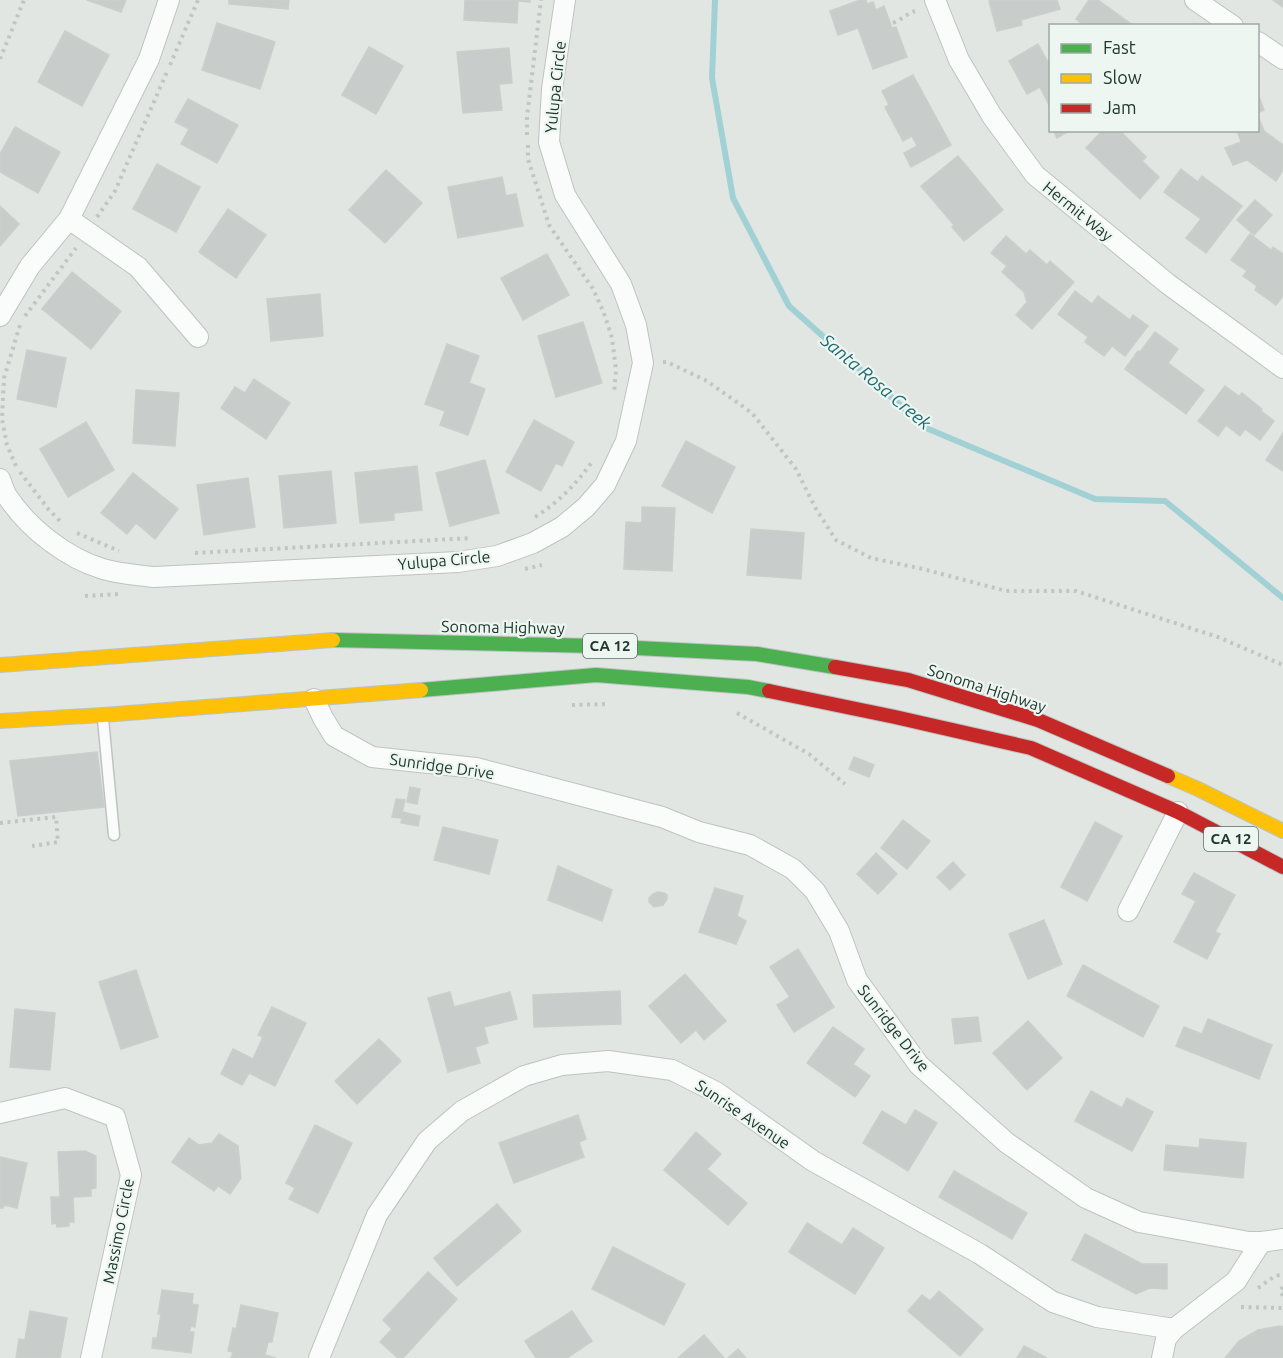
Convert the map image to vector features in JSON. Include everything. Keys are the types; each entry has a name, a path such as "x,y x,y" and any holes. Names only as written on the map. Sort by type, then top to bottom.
{"main road":[{"name":"Sonoma Highway","path":"0,664 333,640 597,646 756,654 908,680 1038,720 1198,789 1283,831"},
{"name":"CA 12","path":"0,721 314,699 596,675 748,687 1030,748 1178,812 1283,867"}],"street":[{"path":"0,316 30,266 69,219 148,59 169,0"},
{"name":"Yulupa Circle","path":"0,479 7,495 31,526 65,551 103,569 154,577 458,562 497,556 533,543 562,527 586,507 605,485 626,441 643,363 636,325 621,284 565,195 549,142 552,89 565,0"},
{"name":"Hermit Way","path":"935,0 959,60 992,116 1035,175 1168,284 1283,368"},
{"path":"1195,0 1230,24"},
{"path":"1259,43 1283,60"},
{"path":"69,219 138,267 198,337"},
{"name":"Sunridge Drive","path":"314,699 334,736 372,756 476,768 662,817 699,831 750,845 793,869 815,891 839,931 857,980 919,1065 1007,1143 1086,1198 1139,1222 1249,1242 1276,1242"},
{"path":"1128,911 1178,812"},
{"name":"Sunrise Avenue","path":"319,1358 377,1215 427,1141 462,1111 524,1076 562,1065 608,1061 672,1070 716,1092 813,1161 980,1254 1053,1302 1097,1317 1174,1329"},
{"name":"Massimo Circle","path":"0,1113 65,1098 115,1117 131,1175 92,1358"},
{"path":"1162,1358 1166,1339 1174,1329 1236,1281 1276,1242"}],"lane":[{"path":"103,715 114,834"}],"path":[{"path":"0,59 24,0"},
{"path":"62,523 49,510 17,468 7,445 2,419 4,378 20,323 70,257 115,191 198,0"},
{"path":"541,0 527,117 528,159 549,225 592,289 604,313 612,338 616,370 614,402"},
{"path":"893,23 915,11"},
{"path":"643,363 667,362 707,381 752,413 796,470 816,509 836,540 871,558 1006,591 1076,591 1218,637 1283,665"},
{"path":"531,519 547,510 577,483 593,460"},
{"path":"69,530 118,551 129,552"},
{"path":"195,553 476,537"},
{"path":"571,705 618,704"},
{"path":"733,711 809,754 846,784"},
{"path":"0,823 56,817 58,842 32,846"},
{"path":"1258,1288 1275,1276 1283,1274"},
{"path":"1283,1287 1280,1291 1283,1296"},
{"path":"1241,1308 1283,1308"}],"building":[{"path":"87,0 126,0 121,12"},
{"path":"229,0 289,0 288,9 229,4"},
{"path":"465,0 530,0 530,2 518,1 517,23 464,20"},
{"path":"866,0 867,4 873,2 876,10 884,6 892,28 896,27 907,57 873,69 858,28 838,35 830,11"},
{"path":"1057,0 1060,9 1021,20 1022,25 997,31 989,1"},
{"path":"1089,0 1098,0 1131,24 1082,24 1076,19"},
{"path":"1273,0 1283,0 1283,7"},
{"path":"217,23 275,42 260,89 202,70"},
{"path":"65,31 109,55 82,106 38,82"},
{"path":"1038,44 1049,64 1049,105 1040,87 1027,94 1009,61"},
{"path":"369,47 403,66 376,114 342,95"},
{"path":"509,48 512,83 499,84 502,110 463,113 457,52"},
{"path":"913,75 951,145 911,167 904,153 917,146 912,136 903,141 885,107 889,105 882,91"},
{"path":"1259,97 1264,110 1259,112"},
{"path":"188,99 238,125 217,163 181,144 189,129 175,122"},
{"path":"1259,118 1264,131 1283,145 1283,170 1276,181 1247,160 1233,165 1225,148 1241,142 1238,132 1259,132"},
{"path":"15,127 60,152 38,193 0,172 0,154"},
{"path":"1054,132 1068,132 1057,138"},
{"path":"1101,132 1121,132 1146,157 1142,161 1159,177 1140,199 1086,148"},
{"path":"958,156 1003,210 964,241 952,227 954,225 921,186"},
{"path":"157,164 200,187 176,232 133,209"},
{"path":"1181,169 1198,182 1202,176 1242,206 1206,253 1186,238 1201,219 1164,192"},
{"path":"386,170 422,203 385,243 349,210"},
{"path":"502,177 506,196 516,194 523,226 458,238 448,187"},
{"path":"1255,200 1272,215 1254,235 1237,220"},
{"path":"0,206 19,224 0,246"},
{"path":"228,209 266,235 236,278 199,252"},
{"path":"1250,234 1271,250 1273,247 1283,254 1283,296 1276,305 1255,290 1257,286 1243,276 1247,271 1231,260"},
{"path":"1006,236 1026,254 1030,250 1047,265 1050,261 1074,282 1032,329 1016,315 1027,302 1024,292 1002,272 1007,266 991,253"},
{"path":"547,254 569,295 523,320 501,278"},
{"path":"72,272 121,311 91,349 42,309"},
{"path":"1075,291 1092,304 1098,296 1130,320 1133,315 1148,326 1125,356 1112,346 1104,356 1085,342 1088,337 1058,314"},
{"path":"320,294 323,336 271,341 267,299"},
{"path":"583,322 602,383 556,397 538,336"},
{"path":"1155,332 1178,349 1168,363 1204,390 1186,414 1125,369"},
{"path":"447,344 479,356 469,383 485,389 468,435 440,425 445,411 425,404"},
{"path":"27,350 66,358 56,407 17,399"},
{"path":"254,379 290,403 266,439 221,408 235,387 245,393"},
{"path":"1225,386 1239,396 1242,393 1274,421 1260,440 1245,429 1240,436 1226,425 1218,436 1198,421"},
{"path":"136,390 179,393 175,446 133,443"},
{"path":"534,420 574,442 562,466 556,463 541,491 506,472"},
{"path":"86,422 114,470 68,497 40,449"},
{"path":"1283,433 1283,471 1266,460"},
{"path":"686,441 735,467 712,513 662,486"},
{"path":"485,460 499,513 450,526 436,473"},
{"path":"417,466 422,510 394,513 394,520 360,523 355,473"},
{"path":"331,471 336,523 284,528 279,476"},
{"path":"133,473 178,509 155,539 136,523 127,534 101,513"},
{"path":"248,478 255,527 204,535 197,485"},
{"path":"642,507 675,508 672,571 624,569 626,522 642,523"},
{"path":"751,529 804,533 801,579 747,575"},
{"path":"97,752 104,807 18,816 10,761"},
{"path":"854,757 874,765 869,777 849,769"},
{"path":"410,787 420,789 417,804 407,802"},
{"path":"396,799 405,800 401,818 392,817"},
{"path":"403,812 420,816 418,826 401,823"},
{"path":"903,820 930,841 907,869 881,848"},
{"path":"1095,822 1122,836 1087,901 1061,887"},
{"path":"443,827 498,840 489,874 434,860"},
{"path":"876,853 897,874 878,894 857,874"},
{"path":"953,862 965,875 950,890 937,877"},
{"path":"558,866 612,890 602,921 548,900"},
{"path":"1194,873 1235,895 1215,932 1220,934 1207,959 1174,942 1196,901 1182,894"},
{"path":"715,888 743,896 737,916 746,921 736,944 699,932"},
{"path":"658,892 667,895 667,899 663,905 654,907 649,902 649,898"},
{"path":"1044,920 1062,964 1028,979 1009,934"},
{"path":"798,949 834,1007 794,1032 777,1005 790,997 770,967"},
{"path":"1083,965 1159,1006 1143,1037 1067,996"},
{"path":"136,970 158,1037 121,1049 99,982"},
{"path":"685,974 726,1021 704,1040 696,1030 681,1043 649,1006"},
{"path":"620,991 621,1024 534,1027 533,995"},
{"path":"450,992 454,1007 510,992 517,1019 484,1027 488,1043 475,1047 480,1063 448,1072 428,998"},
{"path":"272,1007 306,1023 275,1086 249,1073 242,1085 221,1074 233,1049 253,1059 263,1037 258,1035"},
{"path":"15,1009 55,1013 50,1070 10,1067"},
{"path":"978,1017 981,1041 955,1044 952,1019"},
{"path":"1208,1019 1272,1045 1259,1079 1176,1046 1184,1027 1202,1034"},
{"path":"1028,1021 1062,1058 1027,1090 993,1053"},
{"path":"833,1027 864,1049 853,1064 870,1076 855,1097 807,1063"},
{"path":"379,1039 401,1061 357,1104 335,1081"},
{"path":"1091,1091 1122,1108 1127,1098 1153,1112 1132,1151 1075,1121"},
{"path":"915,1110 937,1123 908,1171 863,1143 882,1111 906,1125"},
{"path":"578,1115 586,1139 579,1142 584,1157 514,1183 499,1143"},
{"path":"315,1125 352,1143 318,1213 289,1199 295,1188 286,1183"},
{"path":"696,1132 721,1154 707,1169 747,1203 728,1225 664,1170"},
{"path":"219,1134 238,1146 241,1178 230,1194 218,1186 214,1191 172,1162 189,1138 199,1145 212,1143"},
{"path":"1200,1139 1246,1143 1243,1178 1164,1170 1166,1145 1199,1148"},
{"path":"85,1151 96,1156 96,1188 91,1189 91,1196 73,1197 74,1222 69,1222 69,1226 57,1227 56,1223 52,1224 51,1197 60,1197 58,1152"},
{"path":"0,1157 27,1163 17,1208 4,1205 0,1208"},
{"path":"954,1171 1027,1213 1012,1239 939,1197"},
{"path":"497,1204 521,1231 457,1286 434,1258"},
{"path":"807,1223 842,1245 853,1228 884,1248 855,1294 789,1252"},
{"path":"1085,1234 1142,1264 1167,1264 1167,1289 1150,1288 1136,1294 1072,1260"},
{"path":"613,1247 685,1284 664,1325 592,1289"},
{"path":"428,1272 457,1299 403,1358 398,1358 380,1342 392,1329 383,1320"},
{"path":"162,1290 193,1294 192,1304 198,1305 195,1327 191,1326 189,1332 194,1332 191,1353 152,1348 153,1338 157,1338"},
{"path":"939,1291 983,1329 960,1356 908,1311 922,1295 930,1301"},
{"path":"241,1305 278,1313 272,1342 268,1342 265,1355 276,1358 231,1358 233,1352 228,1351"},
{"path":"30,1311 67,1318 60,1358 16,1358 19,1339 25,1340"},
{"path":"572,1311 592,1341 567,1358 536,1358 525,1341"},
{"path":"1283,1327 1283,1358 1225,1358 1239,1341 1258,1330"},
{"path":"704,1335 724,1358 678,1358"},
{"path":"1024,1346 1047,1358 1017,1358"},
{"path":"738,1349 746,1358 728,1358"}],"waterway":[{"name":"Santa Rosa Creek","path":"715,0 712,78 733,198 789,306 926,428 1095,499 1165,501 1283,598"}],"traffic: fast":[{"path":"333,640 597,646 757,654 835,667"},
{"path":"421,690 596,675 748,687 769,691"}],"traffic: slow":[{"path":"0,665 333,640"},
{"path":"0,721 421,690"},
{"path":"1168,776 1283,831"}],"traffic: jam":[{"path":"835,667 908,680 1038,720 1168,776"},
{"path":"769,691 1031,748 1178,812 1283,867"}]}
